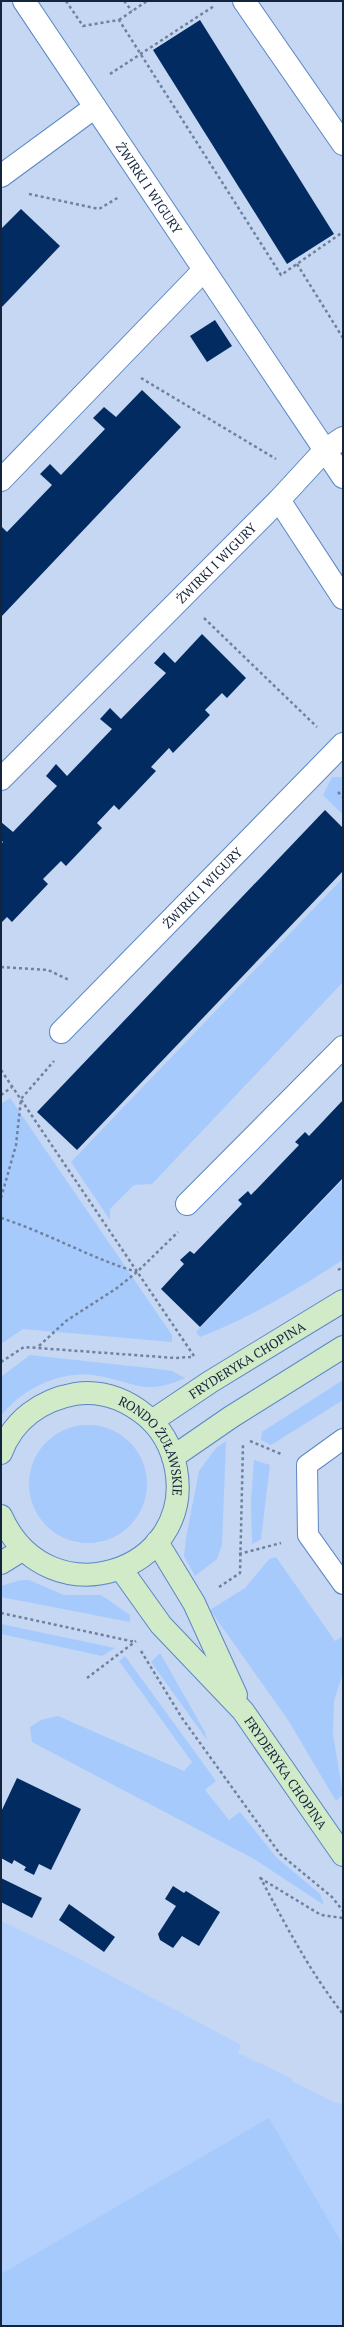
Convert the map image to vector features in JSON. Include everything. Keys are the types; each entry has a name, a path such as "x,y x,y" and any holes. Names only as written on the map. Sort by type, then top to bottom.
{"main road":[{"name":"FRYDERYKA CHOPINA","path":"152,1421 210,1382 343,1301"},
{"path":"174,1457 231,1417 343,1347"},
{"name":"RONDO ŻUŁAWSKIE","path":"1,1453 5,1442 18,1422 37,1407 60,1397 85,1392 109,1396 133,1405 152,1421 165,1438 174,1457 178,1479 176,1502 169,1523 157,1542 141,1558 121,1569 96,1575 69,1574 44,1566 22,1550 8,1532 1,1516"},
{"name":"FRYDERYKA CHOPINA","path":"157,1542 194,1603 243,1711"},
{"path":"1,1564 22,1550"},
{"name":"FRYDERYKA CHOPINA","path":"121,1569 161,1625 243,1711 343,1855"}],"street":[{"name":"ŻWIRKI I WIGURY","path":"24,1 343,477"},
{"path":"244,1 343,144"},
{"path":"1,176 89,99"},
{"path":"1,480 204,270"},
{"name":"ŻWIRKI I WIGURY","path":"1,778 279,500 325,450 343,438"},
{"path":"279,500 343,598"},
{"name":"ŻWIRKI I WIGURY","path":"61,1032 341,746"},
{"path":"187,1204 343,1047"}],"lane":[{"path":"343,1439 307,1465 308,1535 343,1584"}],"path":[{"path":"66,1 83,26 118,20 147,1"},
{"path":"124,1 132,11"},
{"path":"89,99 140,54 215,5"},
{"path":"118,20 281,275 343,232"},
{"path":"24,193 99,209 145,181"},
{"path":"297,264 343,338"},
{"path":"114,363 182,402 302,475"},
{"path":"182,597 341,746"},
{"path":"1,967 48,970 67,977"},
{"path":"1,1198 16,1145 21,1099 56,1060 61,1032"},
{"path":"1,1070 194,1357"},
{"path":"1,1095 12,1087"},
{"path":"38,1346 66,1321 117,1288 137,1272 194,1216 187,1204"},
{"path":"1,1218 31,1227 112,1265 137,1272"},
{"path":"336,1271 343,1267"},
{"path":"1,1362 24,1347 38,1346 175,1358 194,1357 201,1353"},
{"path":"240,1573 239,1554 244,1438 307,1465"},
{"path":"239,1554 308,1535"},
{"path":"1,1613 136,1642 182,1718 280,1854 332,1897 343,1911"},
{"path":"87,1678 136,1642"},
{"path":"343,1919 321,1915 260,1877 294,1941 328,1995 343,2014"}],"shaded area":[{"path":"332,777 343,777 343,815 323,795"},
{"path":"343,878 343,982 152,1184 134,1185 110,1209 110,1220 71,1162"},
{"path":"10,1098 172,1335 172,1342 23,1329 1,1344 1,1104"},
{"path":"343,1180 343,1260 291,1292 238,1321 200,1337 196,1332"},
{"path":"30,1355 172,1371 185,1378 160,1386 150,1387 99,1376 71,1375 44,1383 32,1389 20,1397 1,1416 1,1377"},
{"path":"343,1380 343,1400 271,1445 261,1440 262,1432"},
{"path":"88,1425 111,1429 130,1442 143,1461 147,1484 143,1507 130,1526 111,1539 88,1543 65,1539 46,1526 33,1507 29,1484 33,1461 46,1442 65,1429"},
{"path":"226,1441 222,1545 217,1559 195,1576 184,1556 199,1471 216,1448"},
{"path":"254,1460 270,1465 261,1539 252,1544 251,1502"},
{"path":"276,1557 335,1641 343,1636 343,1673 334,1701 333,1734 343,1795 336,1801 288,1720 210,1610 245,1588 269,1559"},
{"path":"21,1580 29,1580 64,1595 101,1595 130,1615 130,1622 1,1597 1,1586"},
{"path":"1,1624 115,1648 102,1656 1,1634"},
{"path":"160,1653 205,1732 207,1740 151,1662"},
{"path":"125,1656 216,1781 205,1790 229,1820 240,1812 276,1857 320,1894 324,1905 254,1859 32,1742 30,1727 41,1720 58,1716 184,1771 192,1762 119,1661"},
{"path":"1,1921 68,1953 241,2045 238,2053 293,2079 292,2081 335,2103 343,2104 343,2326 1,2326"},
{"path":"269,2118 343,2245 343,2326 1,2326 1,2274"}],"building":[{"path":"200,20 334,234 287,264 153,50"},
{"path":"21,209 60,246 1,308 1,229"},
{"path":"215,320 232,346 207,362 190,336"},
{"path":"142,390 181,427 1,617 1,526 7,532 52,485 40,474 50,464 61,475 105,429 93,418 104,407 116,417"},
{"path":"202,634 246,678 227,698 222,693 205,710 210,715 173,753 169,748 151,767 156,771 119,810 114,805 97,823 102,828 66,866 61,861 43,879 48,884 12,922 7,917 1,923 1,844 3,842 1,840 1,822 13,832 57,786 46,776 56,764 67,776 112,729 100,719 110,708 121,719 166,673 154,663 164,652 175,663"},
{"path":"325,810 343,828 343,871 77,1150 37,1112"},
{"path":"343,1100 343,1178 200,1327 161,1289 184,1264 180,1260 190,1251 194,1254 242,1204 238,1200 248,1191 251,1195 299,1145 295,1142 305,1132 309,1136"},
{"path":"17,1778 81,1809 51,1870 39,1864 34,1875 24,1870 26,1867 14,1860 12,1864 1,1858 1,1812"},
{"path":"1,1878 42,1898 32,1918 1,1902"},
{"path":"173,1886 184,1893 186,1891 220,1912 199,1946 182,1936 173,1948 160,1940 158,1934 176,1906 165,1899"},
{"path":"69,1904 115,1937 104,1952 59,1920"}]}
